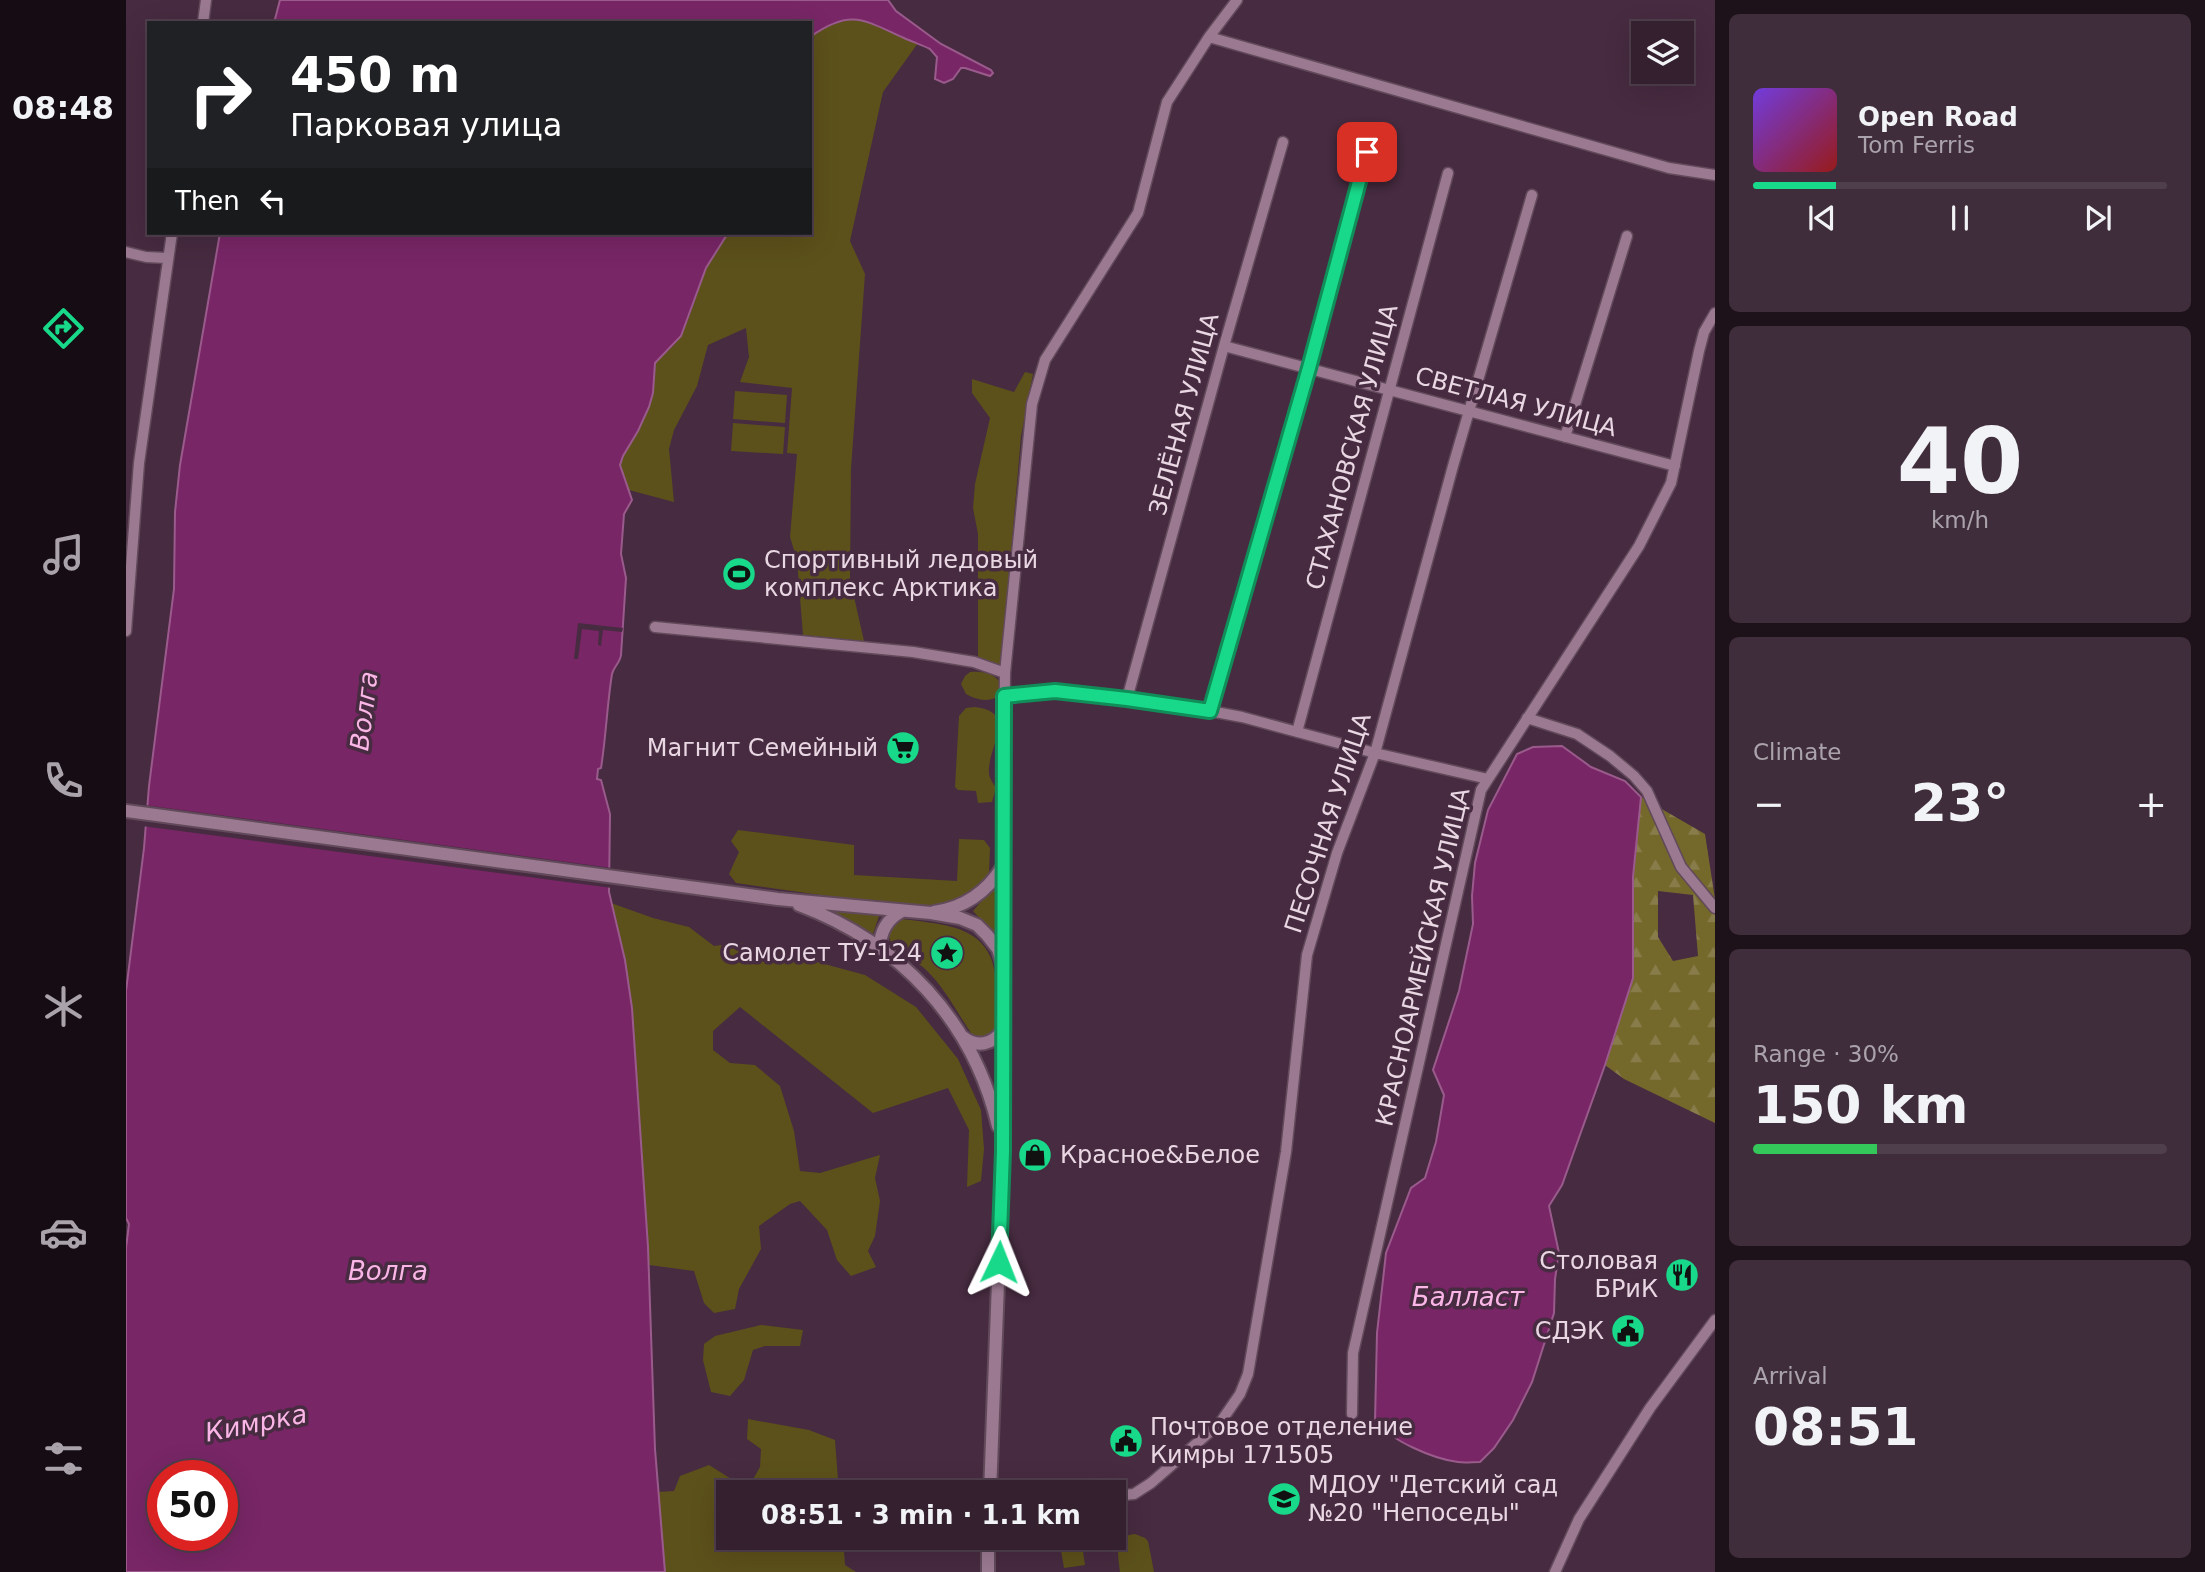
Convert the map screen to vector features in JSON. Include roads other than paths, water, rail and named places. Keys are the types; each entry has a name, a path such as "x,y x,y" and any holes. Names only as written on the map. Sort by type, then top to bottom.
{"main road":[{"path":"126,811 778,899 961,918 979,928 996,946 1003,966"},
{"path":"931,913 970,900 987,887 1003,866"},
{"path":"990,1480 1003,1151 1003,866"},
{"path":"778,899 832,919 880,948 908,970 932,995 963,1037 988,1092 1003,1151"},
{"path":"880,948 881,935 887,923 902,911"},
{"path":"963,1037 973,1043 985,1044 995,1039 1003,1030"},
{"path":"988,1550 988,1572"}],"street":[{"path":"203,21 206,0"},
{"path":"1003,866 1004,673 1032,404 1045,360 1138,213 1167,102 1209,37 1237,0"},
{"path":"1209,37 1669,168 1715,175"},
{"name":"ЗЕЛЁНАЯ УЛИЦА","path":"1127,699 1283,142"},
{"path":"1210,711 1309,368 1367,152"},
{"name":"СТАХАНОВСКАЯ УЛИЦА","path":"1297,732 1448,173"},
{"name":"ПЕСОЧНАЯ УЛИЦА","path":"1126,1497 1151,1483 1220,1423 1240,1394 1248,1374 1286,1152 1307,956 1337,853 1376,753 1469,411 1532,195"},
{"path":"126,631 139,463 172,235"},
{"path":"1565,437 1627,236"},
{"path":"126,252 167,258"},
{"name":"КРАСНОАРМЕЙСКАЯ УЛИЦА","path":"1352,1414 1353,1353 1481,790 1639,546 1671,483 1699,351 1704,332 1715,313"},
{"name":"СВЕТЛАЯ УЛИЦА","path":"1224,346 1675,467"},
{"path":"655,627 913,652 974,662 1004,673"},
{"path":"1004,696 1055,691 1210,711 1488,779"},
{"path":"1527,718 1577,734 1634,776 1647,791 1681,867 1715,908"},
{"path":"1555,1572 1579,1519 1650,1408 1715,1320"}],"water":[{"path":"280,0 888,0 896,11 941,44 993,73 990,76 961,68 953,79 944,83 935,79 937,57 930,49 878,26 857,20 836,22 812,36 812,21 275,21"},
{"name":"Волга","path":"220,235 727,235 706,268 681,336 655,363 649,407 620,465 632,500 624,514 621,554 626,578 621,655 612,674 603,756 597,779 601,780 610,814 609,892 625,960 632,1008 648,1247 655,1449 665,1572 126,1572 126,1248 129,1224 126,1218 126,991 174,589 175,512 180,465"},
{"name":"Балласт","path":"1562,746 1591,767 1625,781 1641,797 1633,877 1633,978 1562,1185 1549,1206 1559,1253 1554,1313 1532,1382 1513,1420 1494,1448 1480,1462 1458,1462 1413,1448 1391,1435 1375,1421 1377,1333 1386,1253 1411,1188 1425,1178 1436,1142 1444,1095 1433,1070 1459,991 1473,924 1475,863 1488,810 1517,754 1533,747"}],"place":[{"name":"Спортивный ледовый комплекс Арктика","path":"739,574"},
{"name":"Магнит Семейный","path":"903,748"},
{"name":"Самолет ТУ-124","path":"947,953"},
{"name":"Красное&Белое","path":"1035,1155"},
{"name":"Столовая БРиК","path":"1682,1275"},
{"name":"СДЭК","path":"1628,1331"},
{"name":"Почтовое отделение Кимры 171505","path":"1126,1441"},
{"name":"МДОУ \"Детский сад №20 \"Непоседы\"","path":"1284,1499"}],"water label":[{"name":"Кимрка","path":"256,1423"}]}
